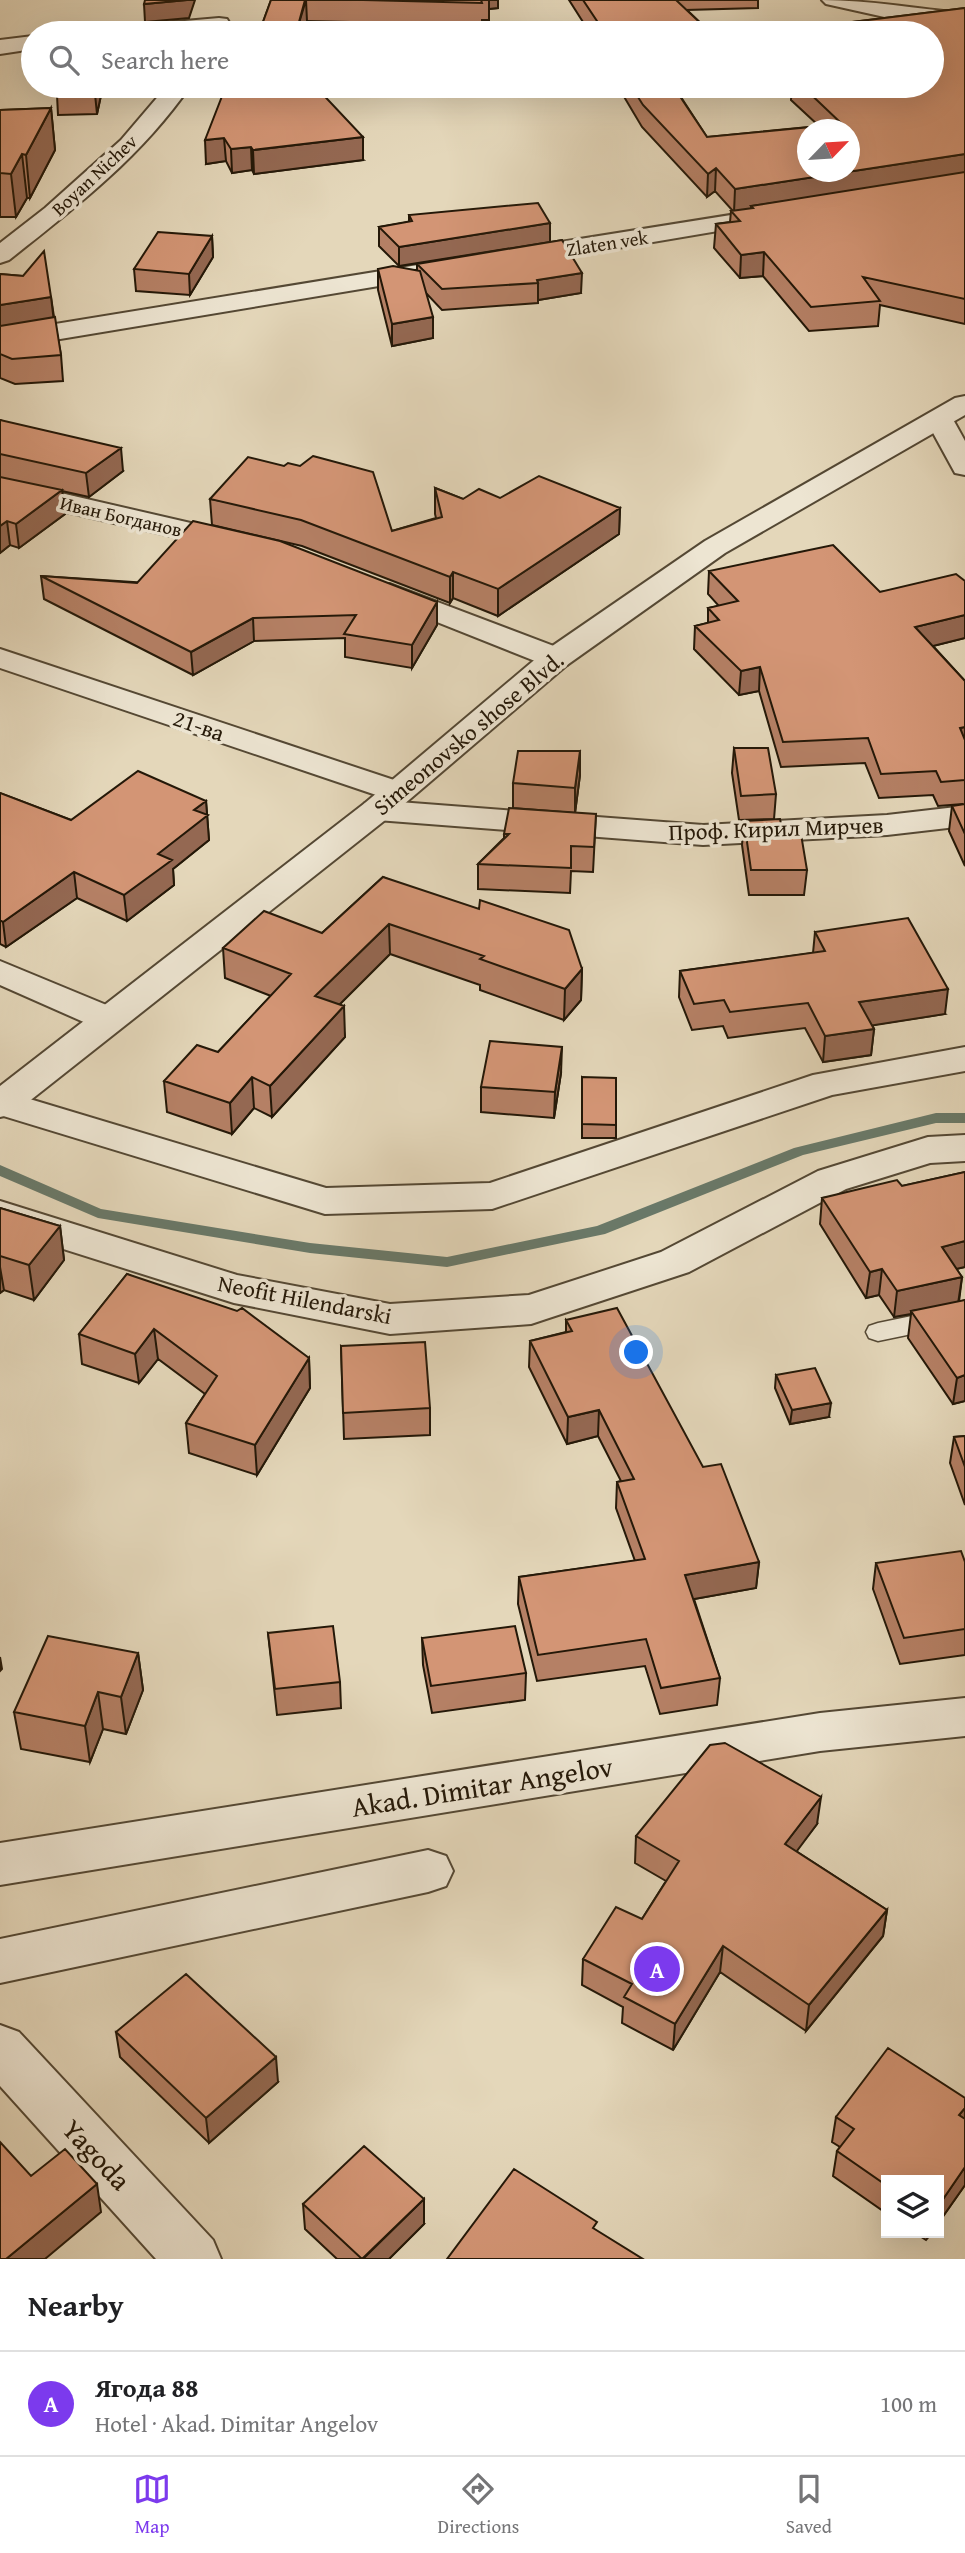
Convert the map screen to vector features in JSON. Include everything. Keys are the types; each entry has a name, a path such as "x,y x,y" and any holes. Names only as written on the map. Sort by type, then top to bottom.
{"street":[{"path":"221,21 231,0"},
{"path":"833,0 898,14 965,19"},
{"path":"887,21 898,14"},
{"path":"0,47 21,44"},
{"name":"Boyan Nichev","path":"0,255 54,213 129,145 169,98"},
{"name":"Zlaten vek","path":"489,262 795,211"},
{"path":"0,341 448,268"},
{"path":"953,412 965,467"},
{"name":"Simeonovsko shose Blvd.","path":"2,1104 387,801 556,658 715,547 953,412"},
{"name":"Иван Богданов","path":"0,488 264,548"},
{"path":"367,584 556,658"},
{"name":"21-ва","path":"0,658 387,801"},
{"name":"Проф. Кирил Мирчев","path":"387,801 702,835 887,825 965,816"},
{"path":"0,972 108,1019"},
{"path":"2,1104 325,1200 492,1196 826,1084 965,1059"},
{"name":"Neofit Hilendarski","path":"0,1215 234,1289 390,1319 531,1309 675,1262 832,1180 929,1150 965,1148"},
{"name":"Akad. Dimitar Angelov","path":"0,1864 820,1732 965,1717"},
{"path":"0,1961 428,1871"},
{"name":"Yagoda","path":"0,2049 193,2259"}],"lane":[{"path":"878,1332 965,1314"}],"building":[{"path":"145,0 187,0 144,4"},
{"path":"271,0 305,0 299,21 263,21"},
{"path":"363,0 481,0 482,3"},
{"path":"583,0 676,0 698,21 597,21"},
{"path":"965,8 965,154 860,170 860,119 837,119 815,98 944,98 944,21 860,21"},
{"path":"221,98 326,98 363,137 253,150 251,147 231,149 224,138 205,140"},
{"path":"639,98 681,98 707,137 797,128 797,180 735,189 716,168 708,174"},
{"path":"51,108 26,155 22,154 11,174 0,173 0,110"},
{"path":"965,172 965,299 863,277 880,301 811,307 764,252 741,255 716,224 740,221 731,211 753,208 751,206"},
{"path":"538,203 550,223 399,247 379,227 412,221 409,215"},
{"path":"158,232 212,236 189,274 134,269"},
{"path":"562,240 582,273 537,280 538,283 442,289 417,264"},
{"path":"44,251 51,297 0,305 0,274 23,276"},
{"path":"393,266 420,271 433,317 392,324 378,269"},
{"path":"55,317 61,355 12,359 0,354 0,326"},
{"path":"0,420 121,448 86,473 0,454"},
{"path":"313,456 373,472 392,531 442,517 435,488 463,499 479,489 500,498 539,476 620,508 498,589 453,572 450,577 301,520 210,499 248,457 284,466 288,463 300,466"},
{"path":"0,477 62,490 16,524 7,521 0,526"},
{"path":"193,521 280,541 437,602 412,645 344,634 356,615 253,618 191,652 41,576 137,583"},
{"path":"833,545 880,592 956,574 965,581 965,615 915,627 965,681 965,727 960,728 965,740 965,780 941,782 936,771 881,774 868,738 783,742 760,667 741,671 695,626 719,620 708,608 738,601 709,571"},
{"path":"734,748 768,748 776,794 741,796"},
{"path":"518,751 580,751 575,788 513,783"},
{"path":"138,771 206,801 194,810 208,815 158,854 172,860 124,895 74,872 3,922 0,920 0,793 71,820"},
{"path":"965,804 965,834 952,806"},
{"path":"509,808 596,814 594,847 571,846 571,868 478,864 509,834 504,834"},
{"path":"780,819 783,834 801,834 807,870 751,870 744,821"},
{"path":"383,877 479,909 480,900 569,930 582,969 565,989 480,959 484,956 389,924 315,996 344,1006 270,1086 252,1077 230,1103 164,1081 197,1045 218,1052 291,974 223,948 264,911 322,933"},
{"path":"908,918 948,989 859,1002 874,1029 825,1036 808,1003 730,1012 724,1000 694,1004 680,971 825,951 815,932"},
{"path":"490,1041 562,1047 555,1092 481,1087"},
{"path":"582,1077 616,1078 616,1125 582,1124"},
{"path":"965,1172 965,1241 942,1247 962,1277 897,1291 882,1269 870,1272 822,1198 897,1180 902,1186"},
{"path":"0,1208 60,1226 29,1265 0,1256"},
{"path":"127,1274 237,1311 242,1308 309,1358 255,1445 186,1423 217,1376 154,1329 135,1354 79,1334"},
{"path":"965,1300 965,1375 957,1378 911,1311"},
{"path":"617,1308 703,1467 721,1464 759,1562 685,1575 720,1678 661,1688 646,1639 538,1655 519,1577 645,1559 617,1482 634,1479 599,1410 568,1417 530,1341 572,1331 566,1320"},
{"path":"425,1342 430,1408 343,1413 341,1346"},
{"path":"815,1368 831,1403 792,1410 776,1375"},
{"path":"965,1436 965,1467 954,1437"},
{"path":"961,1551 965,1562 965,1629 904,1638 876,1563"},
{"path":"333,1626 340,1682 275,1689 268,1633"},
{"path":"515,1626 526,1673 431,1686 422,1638"},
{"path":"48,1636 138,1653 121,1697 98,1692 85,1726 14,1712"},
{"path":"725,1743 821,1797 785,1844 887,1910 809,2005 723,1946 675,2024 624,1997 632,1984 583,1959 616,1907 642,1919 679,1861 636,1836 710,1745"},
{"path":"186,1974 276,2057 206,2118 116,2032"},
{"path":"888,2048 965,2098 965,2108 959,2115 965,2119 965,2167 944,2198 944,2175 881,2175 881,2182 837,2151 854,2129 836,2117"},
{"path":"0,2142 31,2176 65,2149 97,2184 6,2259 0,2259"},
{"path":"364,2146 424,2199 362,2259 303,2204"},
{"path":"514,2169 597,2222 593,2228 643,2259 447,2259"}],"waterway":[{"path":"0,1170 98,1213 310,1248 447,1262 600,1230 799,1151 936,1118 965,1118"}],"place":[{"name":"Ягода 88","path":"657,1969"}]}
